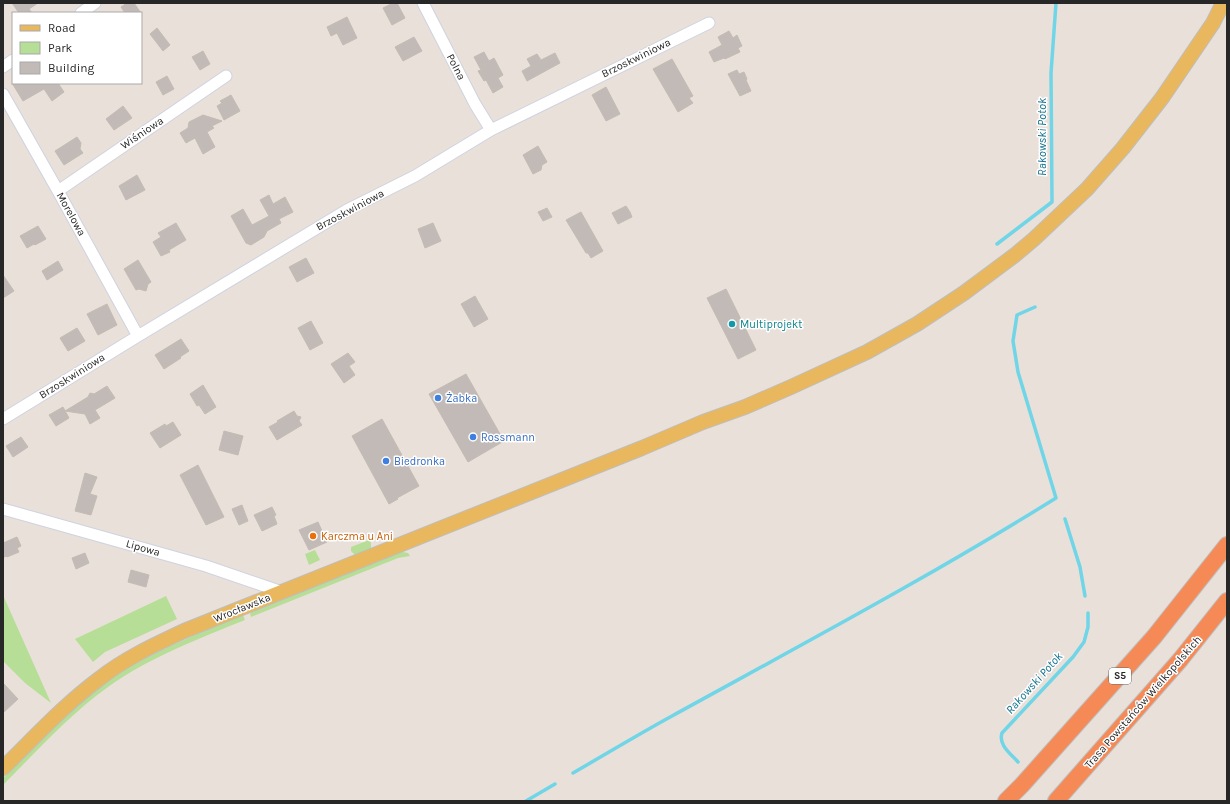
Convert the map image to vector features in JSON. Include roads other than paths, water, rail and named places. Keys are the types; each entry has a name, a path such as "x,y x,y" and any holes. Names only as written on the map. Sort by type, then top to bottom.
{"highway":[{"name":"S5","path":"1006,801 1154,637 1227,545"},
{"name":"Trasa Powstańców Wielkopolskich","path":"1056,801 1180,660 1227,601"}],"main road":[{"name":"Wrocławska","path":"3,768 67,705 99,678 132,657 184,632 744,407 867,352 917,324 964,294 1020,251 1087,189 1123,148 1162,98 1213,23 1223,3"}],"street":[{"path":"82,12 95,3"},
{"name":"Polna","path":"423,3 475,104 491,130"},
{"name":"Brzoskwiniowa","path":"3,419 347,210 415,176 491,130 709,23"},
{"path":"3,67 12,61"},
{"name":"Wiśniowa","path":"58,190 226,76"},
{"name":"Morelowa","path":"3,94 58,190 138,336"},
{"name":"Lipowa","path":"3,509 206,566 282,592"}],"waterway":[{"name":"Rakowski Potok","path":"997,244 1052,202 1051,73 1056,3"},
{"path":"573,773 660,723 914,583 1056,498 1018,372 1013,341 1017,315 1035,307"},
{"name":"Rakowski Potok","path":"1065,519 1080,567 1085,596"},
{"name":"Rakowski Potok","path":"1018,762 1003,745 1001,737 1002,733 1073,657 1084,642 1088,627 1088,613"},
{"path":"526,801 555,784"}],"place":[{"name":"Multiprojekt","path":"732,324"},
{"name":"Żabka","path":"438,398"},
{"name":"Rossmann","path":"473,437"},
{"name":"Biedronka","path":"386,461"},
{"name":"Karczma u Ani","path":"313,536"}]}
